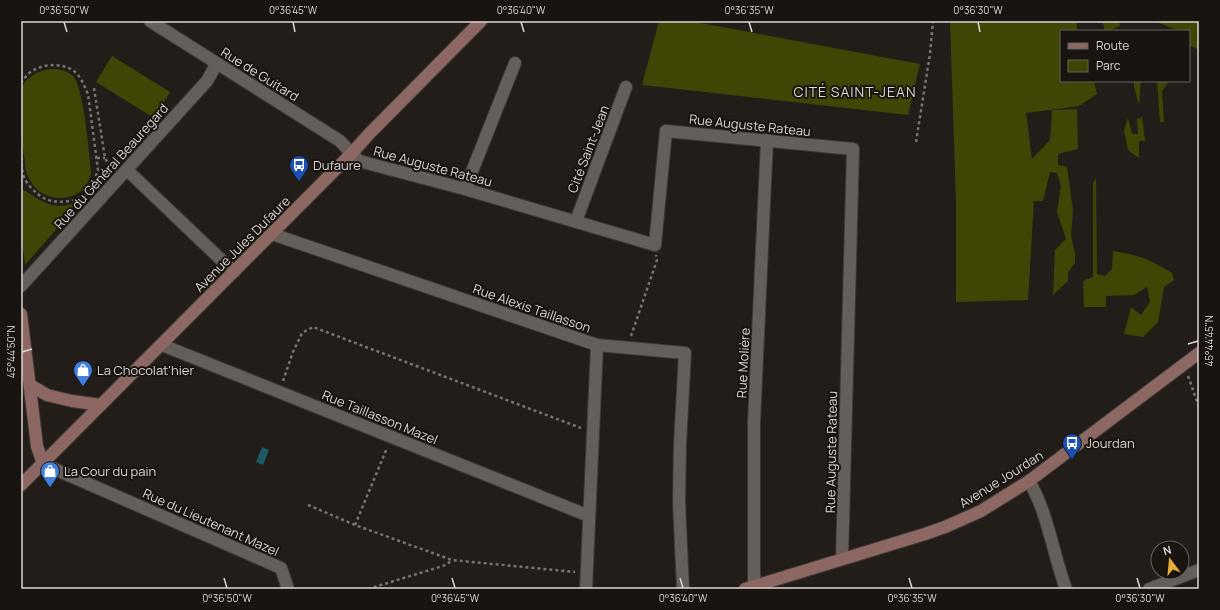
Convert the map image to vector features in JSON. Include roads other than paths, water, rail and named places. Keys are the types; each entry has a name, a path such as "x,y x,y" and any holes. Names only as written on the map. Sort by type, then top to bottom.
{"main road":[{"name":"Avenue Jules Dufaure","path":"21,485 162,345 481,21"},
{"path":"21,314 38,446 43,464"},
{"name":"Avenue Jourdan","path":"750,588 925,534 981,511 1029,481 1199,353"},
{"path":"30,386 48,395 72,401 101,405"}],"street":[{"name":"Rue de Guitard","path":"150,21 340,141 352,153"},
{"name":"Rue du Général Beauregard","path":"21,286 207,81 216,63"},
{"path":"465,189 515,63"},
{"name":"Cité Saint-Jean","path":"576,221 626,87"},
{"name":"Rue Auguste Rateau","path":"352,153 359,161 465,189 655,245 666,131 852,149 842,560"},
{"name":"Rue Molière","path":"750,588 754,422 766,140"},
{"path":"123,174 234,272"},
{"name":"Rue Alexis Taillasson","path":"272,234 597,345 586,589"},
{"name":"Rue Taillasson Mazel","path":"162,345 589,516"},
{"path":"597,345 685,353 679,488 682,589"},
{"name":"Rue du Lieutenant Mazel","path":"43,464 281,568 288,589"},
{"path":"1029,481 1038,496 1058,570 1066,589"},
{"path":"1149,589 1199,570"}],"water":[{"path":"262,447 269,450 263,465 256,462"}],"place":[{"name":"Dufaure","path":"299,182"},
{"name":"La Chocolat'hier","path":"83,387"},
{"name":"Jourdan","path":"1072,460"},
{"name":"La Cour du pain","path":"50,488"}],"district":[{"name":"CITÉ SAINT-JEAN","path":"855,91"}]}
